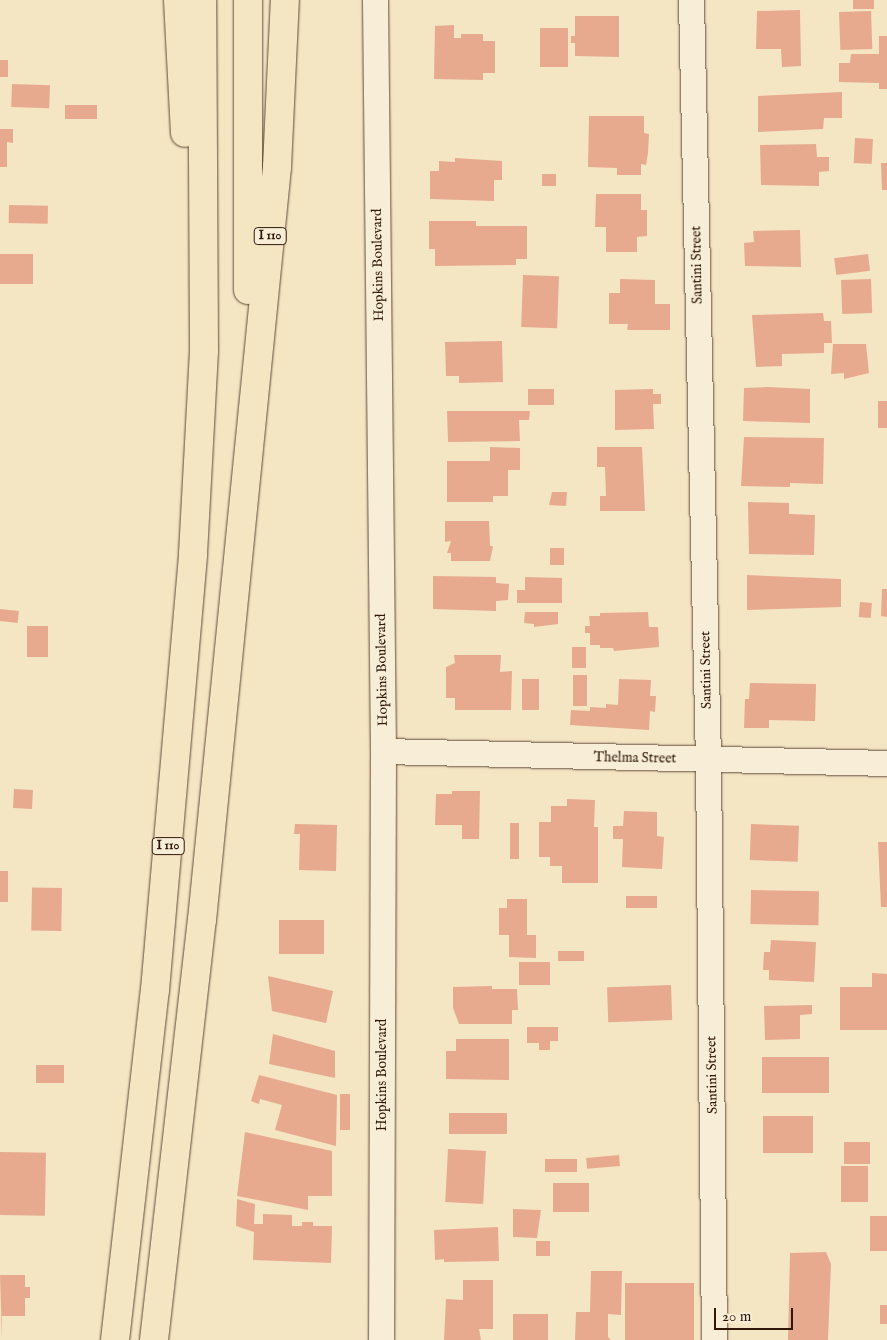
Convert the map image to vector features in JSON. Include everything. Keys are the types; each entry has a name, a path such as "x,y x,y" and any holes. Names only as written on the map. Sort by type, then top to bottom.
{"highway":[{"name":"I 110","path":"115,1340 155,990 178,744 193,554 204,350 185,127 178,0"},
{"path":"202,0 204,350"},
{"path":"245,471 250,166 248,0"},
{"name":"I 110","path":"154,1340 202,920 245,471 277,167 285,0"}],"street":[{"name":"Hopkins Boulevard","path":"375,0 383,751 381,1340"},
{"name":"Santini Street","path":"691,0 708,760 714,1340"},
{"name":"Thelma Street","path":"383,751 887,764"}],"building":[{"path":"853,0 874,0 874,9 853,9"},
{"path":"800,10 801,66 782,67 781,49 756,49 757,11"},
{"path":"871,11 872,49 840,50 839,12"},
{"path":"575,16 619,16 619,57 575,56 575,43 571,43 571,36 575,36"},
{"path":"454,25 454,38 461,38 461,34 483,34 483,41 495,41 495,73 483,73 483,80 434,79 435,26"},
{"path":"540,28 568,28 568,67 540,67"},
{"path":"879,36 887,36 887,89 879,89 879,83 839,82 839,63 850,63 851,54 879,54"},
{"path":"0,60 8,60 8,77 0,77"},
{"path":"12,84 50,85 49,108 11,107"},
{"path":"842,92 842,118 824,118 823,129 758,132 758,96"},
{"path":"65,105 97,105 97,119 65,119"},
{"path":"589,116 644,116 644,133 649,134 646,165 641,164 641,175 617,175 617,168 588,167"},
{"path":"0,129 13,129 13,143 7,142 7,167 0,167"},
{"path":"855,138 873,139 872,164 854,163"},
{"path":"816,144 817,157 829,157 829,171 819,172 819,186 761,185 760,145"},
{"path":"455,158 502,161 502,180 494,180 494,201 430,199 430,171 439,171 439,161 455,162"},
{"path":"881,163 887,163 887,190 882,190"},
{"path":"542,174 556,174 556,186 542,186"},
{"path":"596,194 641,194 641,210 647,210 647,236 637,237 637,252 606,252 606,227 595,227"},
{"path":"9,205 48,206 48,224 9,223"},
{"path":"429,221 476,221 476,226 527,226 527,259 516,259 516,265 435,266 435,249 429,249"},
{"path":"800,230 801,267 745,266 744,243 754,242 753,231"},
{"path":"0,254 33,254 33,284 0,284"},
{"path":"868,254 870,271 836,275 834,258"},
{"path":"523,275 559,276 557,328 521,327"},
{"path":"620,279 655,280 655,304 670,304 670,330 627,330 628,324 609,324 609,293 620,293"},
{"path":"871,279 872,313 842,314 841,280"},
{"path":"823,313 824,321 831,321 832,343 824,343 824,353 782,354 782,366 756,367 752,315"},
{"path":"502,341 503,382 459,383 459,376 446,376 445,342"},
{"path":"833,344 866,344 869,373 844,379 844,373 831,374"},
{"path":"744,388 810,389 810,423 743,421"},
{"path":"528,389 554,389 554,405 528,405"},
{"path":"653,389 653,394 661,394 661,404 653,404 654,429 615,430 615,390"},
{"path":"878,401 887,401 887,428 878,428"},
{"path":"447,411 530,411 529,420 519,420 520,441 448,442"},
{"path":"744,437 824,438 823,484 790,483 790,487 741,486"},
{"path":"490,447 520,448 520,470 508,470 508,496 493,496 493,502 447,502 447,461 490,461"},
{"path":"597,447 642,447 645,511 600,511 600,496 606,496 605,467 597,467"},
{"path":"552,492 567,492 566,506 549,505"},
{"path":"748,502 789,503 789,514 815,515 814,555 749,554"},
{"path":"445,521 489,521 490,546 493,546 490,561 451,561 451,553 447,553 451,541 445,542"},
{"path":"550,548 564,548 564,565 550,565"},
{"path":"747,575 841,579 841,607 747,610"},
{"path":"433,576 496,577 496,583 509,584 508,600 496,601 496,611 433,609"},
{"path":"525,577 562,578 562,603 517,603 517,590 525,590"},
{"path":"882,589 887,589 887,617 881,616"},
{"path":"860,602 872,603 871,618 859,617"},
{"path":"0,609 19,611 18,623 0,621"},
{"path":"525,612 558,612 558,624 534,627 534,624 524,623"},
{"path":"648,612 649,627 658,627 659,647 614,651 613,648 600,648 600,645 590,645 590,633 585,633 585,626 590,626 589,616 600,616 600,613"},
{"path":"27,626 48,626 48,657 27,657"},
{"path":"572,647 586,647 586,668 572,668"},
{"path":"454,655 501,655 500,672 512,671 511,710 455,710 455,698 446,698 446,667 455,663"},
{"path":"573,675 587,675 587,706 573,706"},
{"path":"522,679 539,679 539,710 522,710"},
{"path":"619,679 651,680 650,696 656,696 655,712 650,711 649,730 570,725 571,710 590,711 590,707 606,708 606,704 618,705"},
{"path":"750,683 816,684 815,721 769,720 769,728 744,728 745,699 749,699"},
{"path":"14,789 33,790 32,809 13,808"},
{"path":"452,791 480,791 479,839 462,839 462,825 435,825 436,794 452,794"},
{"path":"567,799 595,800 594,827 598,827 598,883 562,883 562,866 550,866 550,857 539,857 539,822 551,822 551,806 567,806"},
{"path":"624,811 657,812 657,836 664,837 662,869 622,867 623,839 613,839 613,826 623,826"},
{"path":"510,823 519,823 519,859 510,859"},
{"path":"295,824 337,825 336,871 299,870 300,834 294,834"},
{"path":"751,824 799,826 798,862 750,860"},
{"path":"878,842 887,842 887,907 881,907"},
{"path":"0,871 8,871 8,902 0,902"},
{"path":"32,887 62,888 61,931 31,930"},
{"path":"751,890 819,891 818,925 750,924"},
{"path":"626,896 657,896 657,908 626,908"},
{"path":"507,899 527,899 527,935 536,935 536,958 509,957 509,935 499,935 499,908 507,908"},
{"path":"279,920 324,920 324,954 279,954"},
{"path":"771,940 816,942 814,982 769,980 769,970 763,970 764,952 770,952"},
{"path":"558,951 584,951 584,961 558,961"},
{"path":"519,962 550,962 550,985 519,985"},
{"path":"872,973 887,974 887,1030 840,1030 840,987 872,987"},
{"path":"268,976 333,991 326,1023 272,1011"},
{"path":"671,985 672,1020 608,1022 607,987"},
{"path":"492,986 492,989 517,989 518,1010 512,1010 512,1024 459,1024 453,1008 453,987"},
{"path":"812,1005 812,1014 800,1015 800,1039 765,1040 764,1006"},
{"path":"527,1027 558,1027 558,1041 550,1041 550,1050 539,1050 539,1043 527,1043"},
{"path":"273,1034 335,1051 335,1078 269,1064"},
{"path":"456,1039 509,1039 509,1080 446,1079 446,1051 456,1051"},
{"path":"762,1057 829,1057 829,1093 762,1093"},
{"path":"36,1065 64,1065 64,1083 36,1083"},
{"path":"259,1075 337,1095 336,1146 275,1130 282,1105 260,1099 259,1104 251,1101"},
{"path":"340,1094 350,1094 350,1130 340,1130"},
{"path":"449,1113 507,1113 507,1134 449,1134"},
{"path":"763,1116 813,1116 813,1153 763,1153"},
{"path":"245,1132 332,1151 332,1196 308,1196 308,1210 237,1196"},
{"path":"844,1142 870,1142 870,1164 844,1164"},
{"path":"448,1149 486,1151 483,1204 445,1202"},
{"path":"0,1152 46,1153 45,1216 0,1215"},
{"path":"619,1155 620,1166 587,1169 586,1158"},
{"path":"545,1159 577,1159 577,1172 545,1172"},
{"path":"841,1166 868,1166 868,1202 841,1202"},
{"path":"553,1183 589,1183 589,1212 553,1212"},
{"path":"237,1199 255,1204 254,1224 263,1224 263,1214 292,1215 292,1226 302,1226 302,1222 313,1222 313,1226 332,1226 331,1263 253,1260 254,1232 236,1226"},
{"path":"513,1209 541,1210 537,1238 513,1237"},
{"path":"870,1216 887,1216 887,1251 870,1251"},
{"path":"498,1227 499,1261 444,1262 444,1259 435,1260 434,1230"},
{"path":"536,1241 550,1241 550,1256 536,1256"},
{"path":"826,1252 831,1264 828,1340 788,1340 790,1253"},
{"path":"591,1271 622,1271 621,1315 608,1314 608,1337 611,1340 575,1340 576,1312 590,1312"},
{"path":"0,1275 25,1275 25,1287 30,1287 30,1298 25,1298 25,1316 2,1316 2,1340"},
{"path":"463,1280 493,1280 493,1329 479,1329 481,1340 444,1340 446,1299 463,1300"},
{"path":"625,1283 694,1283 694,1340 625,1340"},
{"path":"880,1305 887,1305 887,1324 880,1324"},
{"path":"513,1314 548,1314 548,1340 513,1340"}]}
